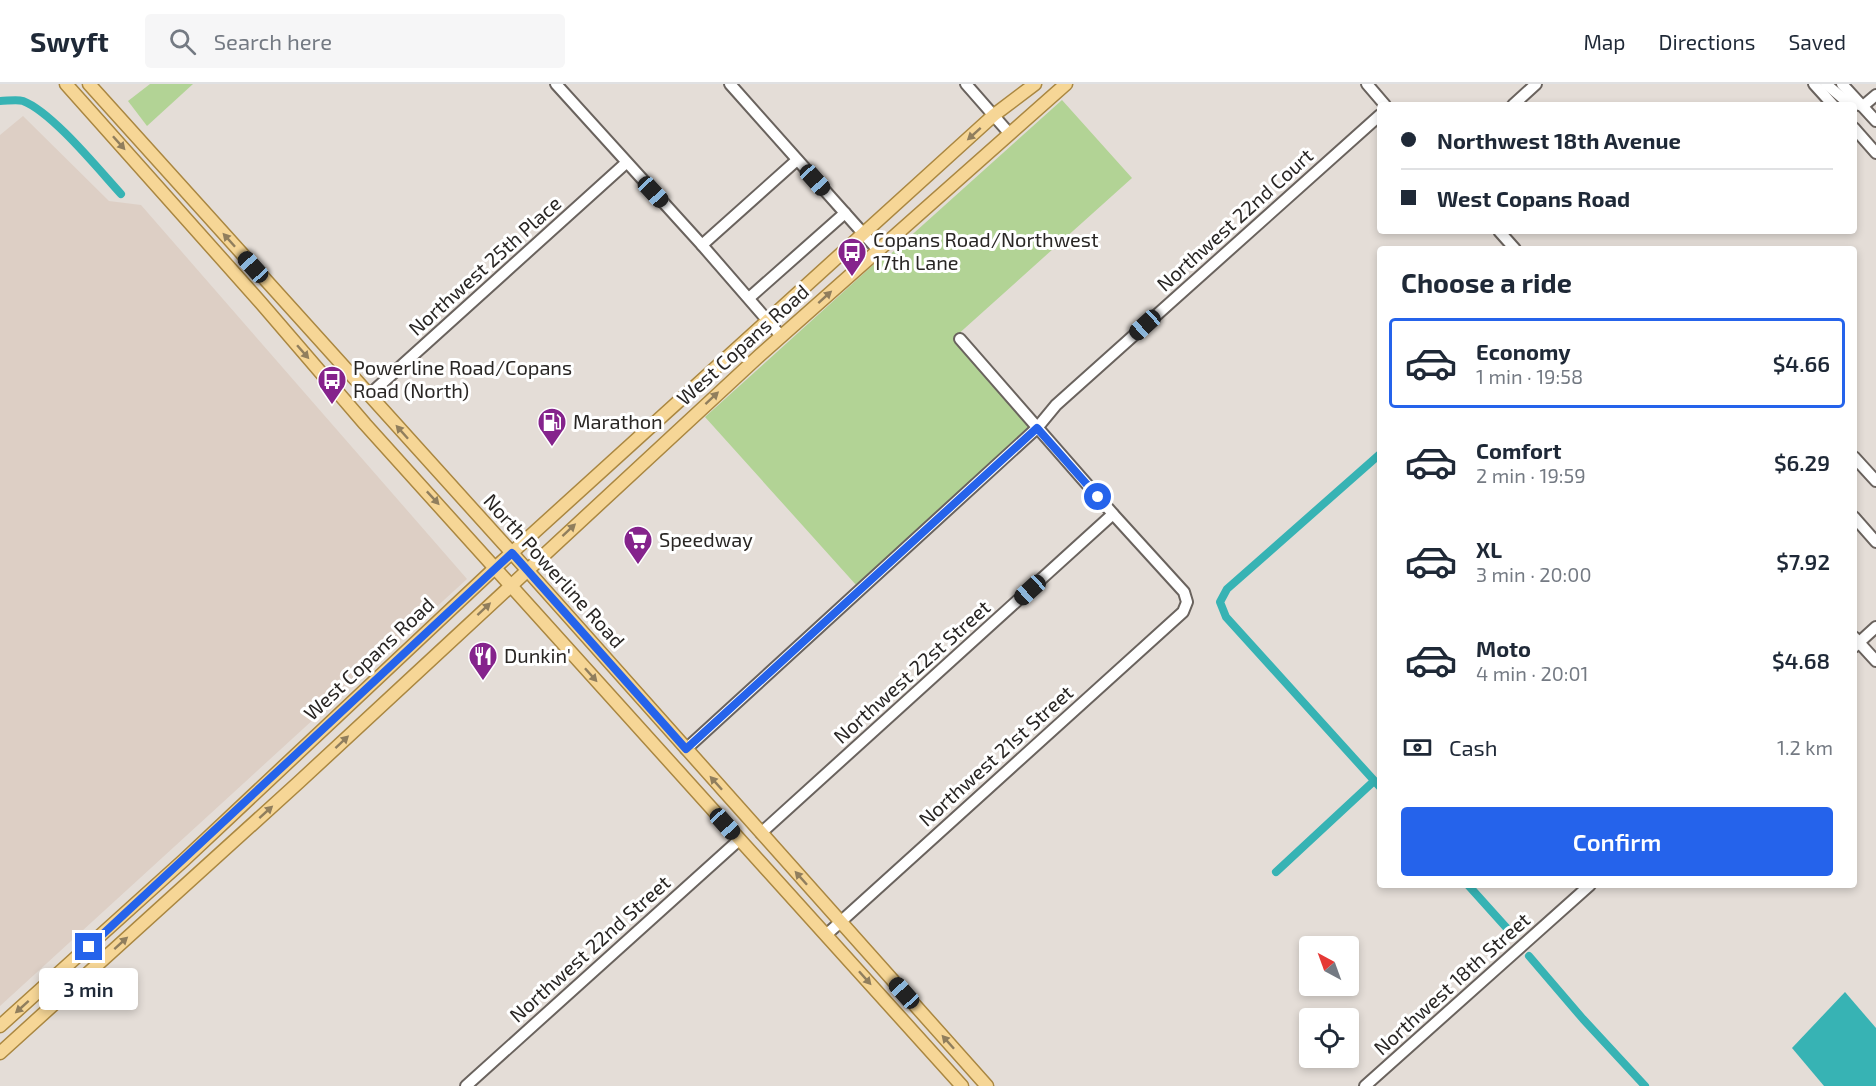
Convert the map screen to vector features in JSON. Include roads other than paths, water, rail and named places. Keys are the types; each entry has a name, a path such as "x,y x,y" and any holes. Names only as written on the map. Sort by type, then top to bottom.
{"main road":[{"name":"North Powerline Road","path":"89,84 512,553 987,1086"},
{"name":"West Copans Road","path":"0,1026 184,860 496,567 994,115 1035,84"},
{"name":"West Copans Road","path":"0,1053 299,782 781,336 1066,84"},
{"name":"North Powerline Road","path":"69,87 365,424 962,1086"},
{"path":"69,87 95,106 109,107"},
{"path":"96,118 114,121 134,135"},
{"path":"261,303 284,319 305,324"},
{"path":"670,762 682,760 700,765"}],"street":[{"path":"556,84 702,244 781,336"},
{"path":"730,84 877,249"},
{"path":"966,84 1009,133"},
{"path":"1367,84 1382,102"},
{"path":"1516,102 1536,84"},
{"path":"1814,84 1830,102"},
{"path":"1826,84 1847,102"},
{"path":"1842,84 1876,121"},
{"path":"1863,106 1876,95"},
{"path":"1857,104 1863,106"},
{"name":"Northwest 22nd Court","path":"686,749 1037,428 1056,405 1377,118"},
{"path":"1857,131 1876,153"},
{"path":"702,244 797,160"},
{"name":"Northwest 25th Place","path":"369,395 626,163"},
{"path":"749,298 845,213"},
{"path":"1502,234 1512,246"},
{"path":"960,339 1113,514"},
{"path":"1857,460 1876,481"},
{"name":"Northwest 21st Street","path":"826,934 1183,612 1187,602 1184,592 1113,514"},
{"name":"Northwest 22st Street","path":"761,833 1113,514"},
{"path":"1857,520 1876,542"},
{"path":"1857,641 1876,627"},
{"path":"1857,643 1876,661"},
{"name":"Northwest 22nd Street","path":"466,1086 739,840"},
{"name":"Northwest 18th Street","path":"1365,1086 1587,888"}],"water":[{"path":"1845,992 1876,1028 1876,1086 1824,1086 1792,1048"}],"waterway":[{"path":"0,101 23,101 35,107 75,143 121,194"},
{"path":"1377,457 1227,589 1220,602 1226,617 1377,784"},
{"path":"1276,872 1374,781"},
{"path":"1471,888 1513,935"},
{"path":"1529,956 1645,1086"}],"place":[{"name":"Copans Road/Northwest 17th Lane","path":"852,278"},
{"name":"Powerline Road/Copans Road (North)","path":"332,406"},
{"name":"Marathon","path":"552,448"},
{"name":"Speedway","path":"638,566"},
{"name":"Dunkin'","path":"483,682"}]}
